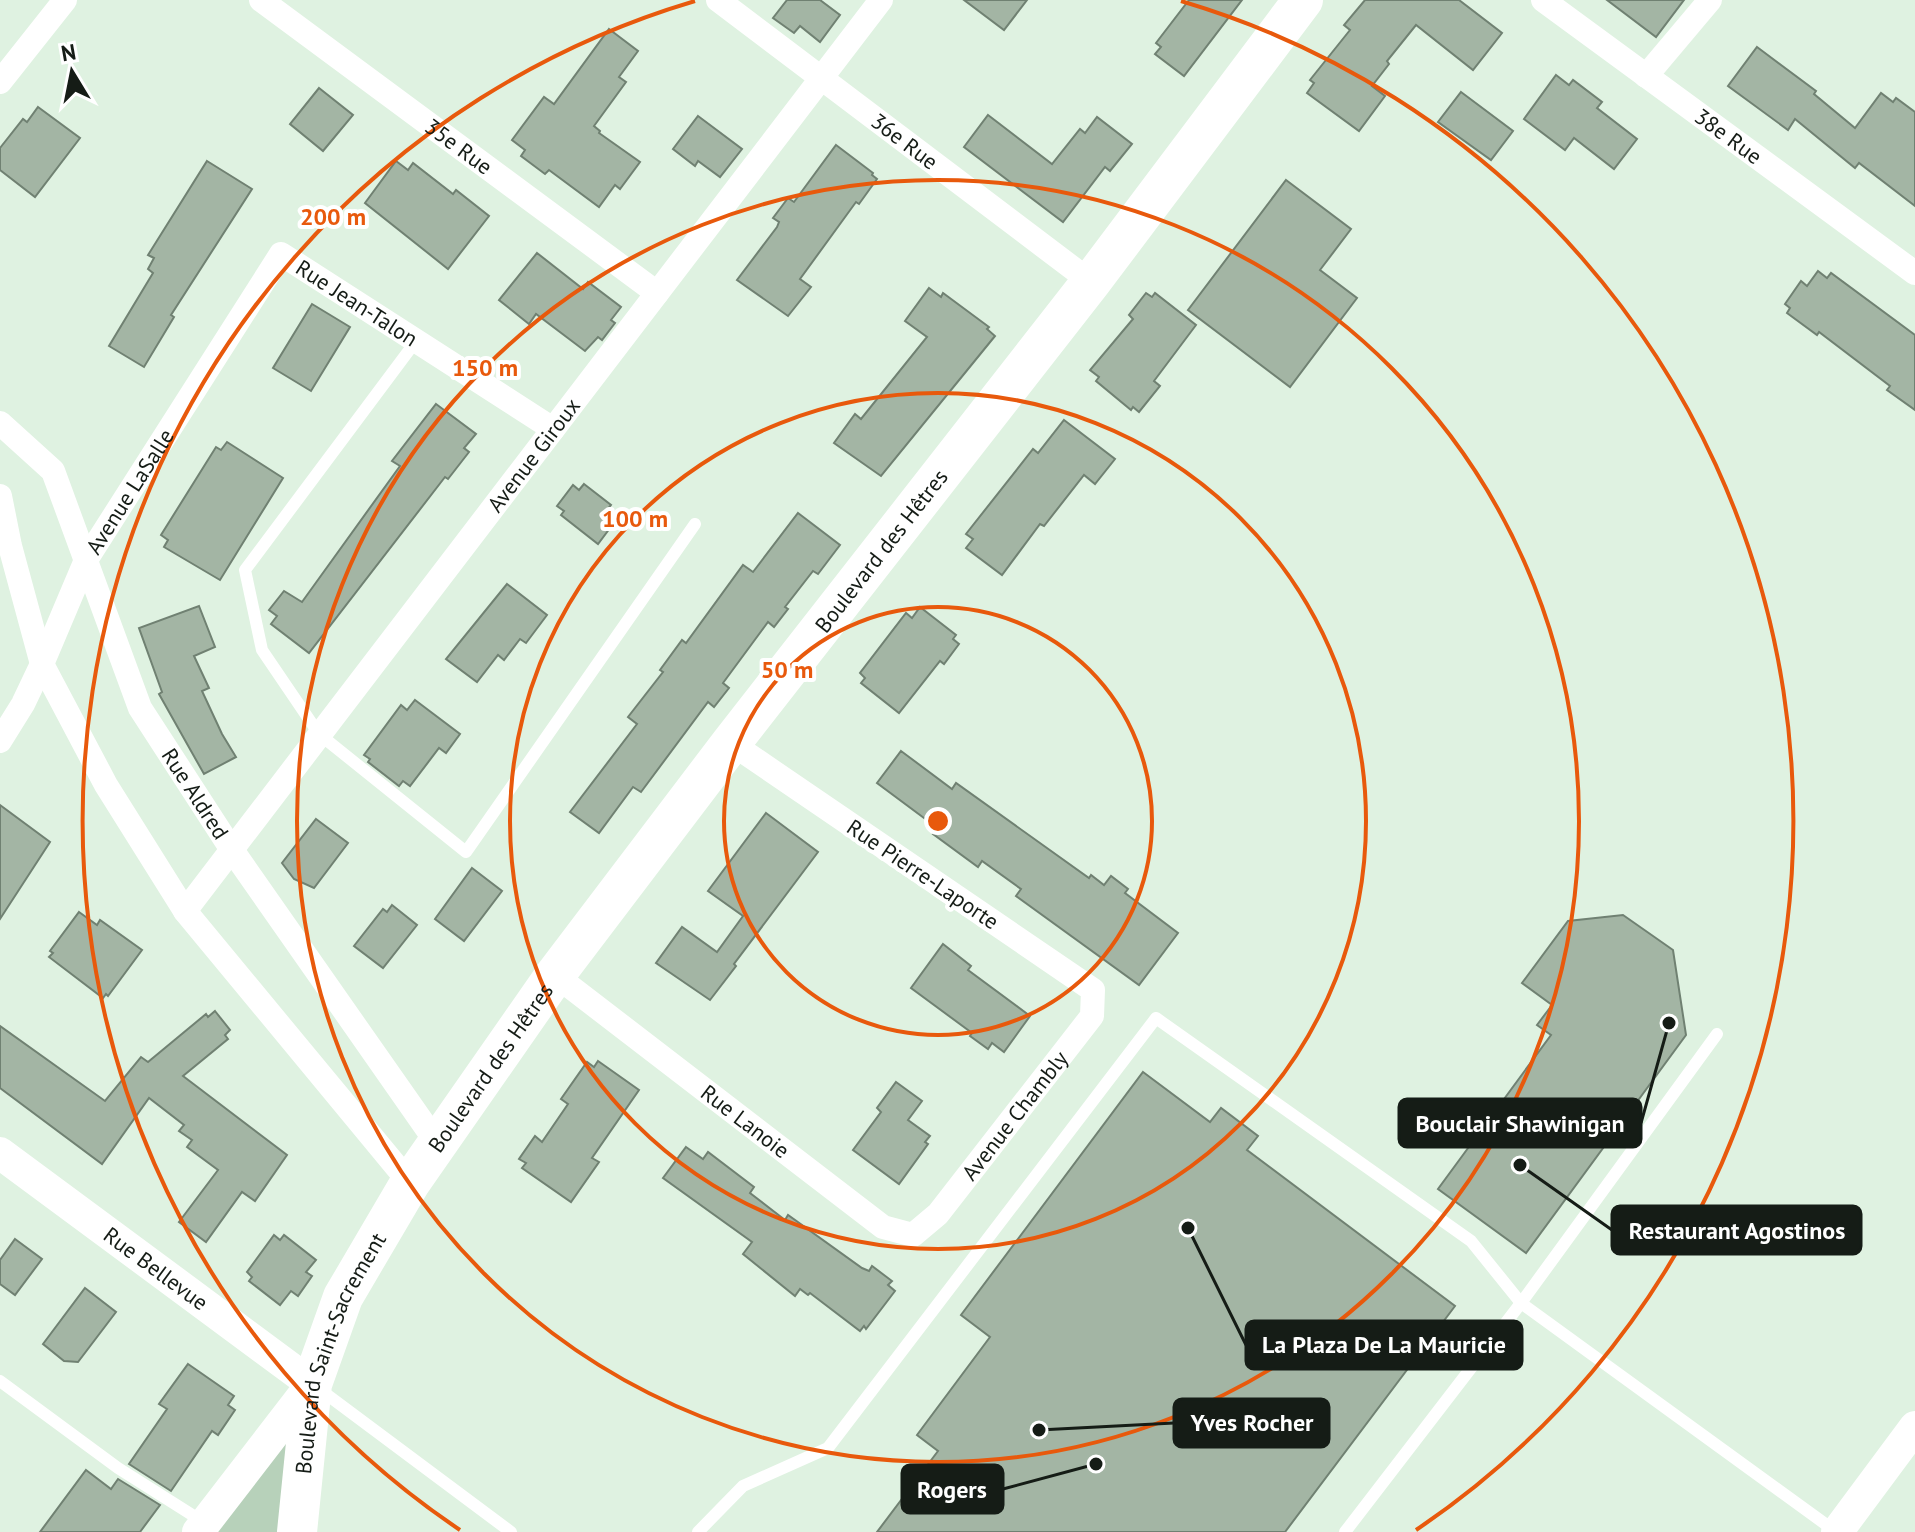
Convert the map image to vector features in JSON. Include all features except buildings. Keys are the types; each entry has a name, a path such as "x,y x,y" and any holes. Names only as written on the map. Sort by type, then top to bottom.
{"main road":[{"name":"Boulevard des Hêtres","path":"410,1183 555,975 731,743 1091,282 1303,0"},
{"name":"Boulevard Saint-Sacrement","path":"297,1532 312,1384 343,1297 410,1183"}],"street":[{"path":"0,82 65,0"},
{"name":"35e Rue","path":"261,0 657,293"},
{"name":"36e Rue","path":"718,0 1091,282"},
{"name":"Avenue Giroux","path":"185,911 881,0"},
{"name":"38e Rue","path":"1543,0 1913,268"},
{"path":"1646,76 1710,0"},
{"name":"Rue Jean-Talon","path":"281,254 553,429"},
{"name":"Avenue LaSalle","path":"0,741 23,704 86,560 281,254"},
{"name":"Rue Aldred","path":"0,423 53,471 140,708 232,850 437,1143"},
{"path":"0,496 10,546 42,664 106,785 185,911 410,1183"},
{"name":"Rue Pierre-Laporte","path":"731,743 1093,990 1092,1016"},
{"name":"Rue Lanoie","path":"555,975 883,1227 913,1235 938,1214"},
{"name":"Avenue Chambly","path":"938,1214 1092,1016"},
{"name":"Rue Bellevue","path":"0,1153 312,1384"},
{"path":"201,1528 312,1384"},
{"path":"1836,1532 1915,1427"}],"lane":[{"path":"416,341 245,570 262,650 319,734 466,852 695,524"},
{"path":"698,1532 743,1486 828,1448 1156,1018 1471,1241 1521,1303 1836,1532"},
{"path":"1345,1532 1521,1303 1717,1034"},
{"path":"0,1381 201,1528"},
{"path":"312,1384 511,1532"}],"green space":[{"path":"312,1384 297,1532 203,1532"}],"place":[{"name":"Bouclair Shawinigan","path":"1669,1023"},
{"name":"Restaurant Agostinos","path":"1520,1165"},
{"name":"La Plaza De La Mauricie","path":"1188,1228"},
{"name":"Yves Rocher","path":"1039,1430"},
{"name":"Rogers","path":"1096,1464"}]}
